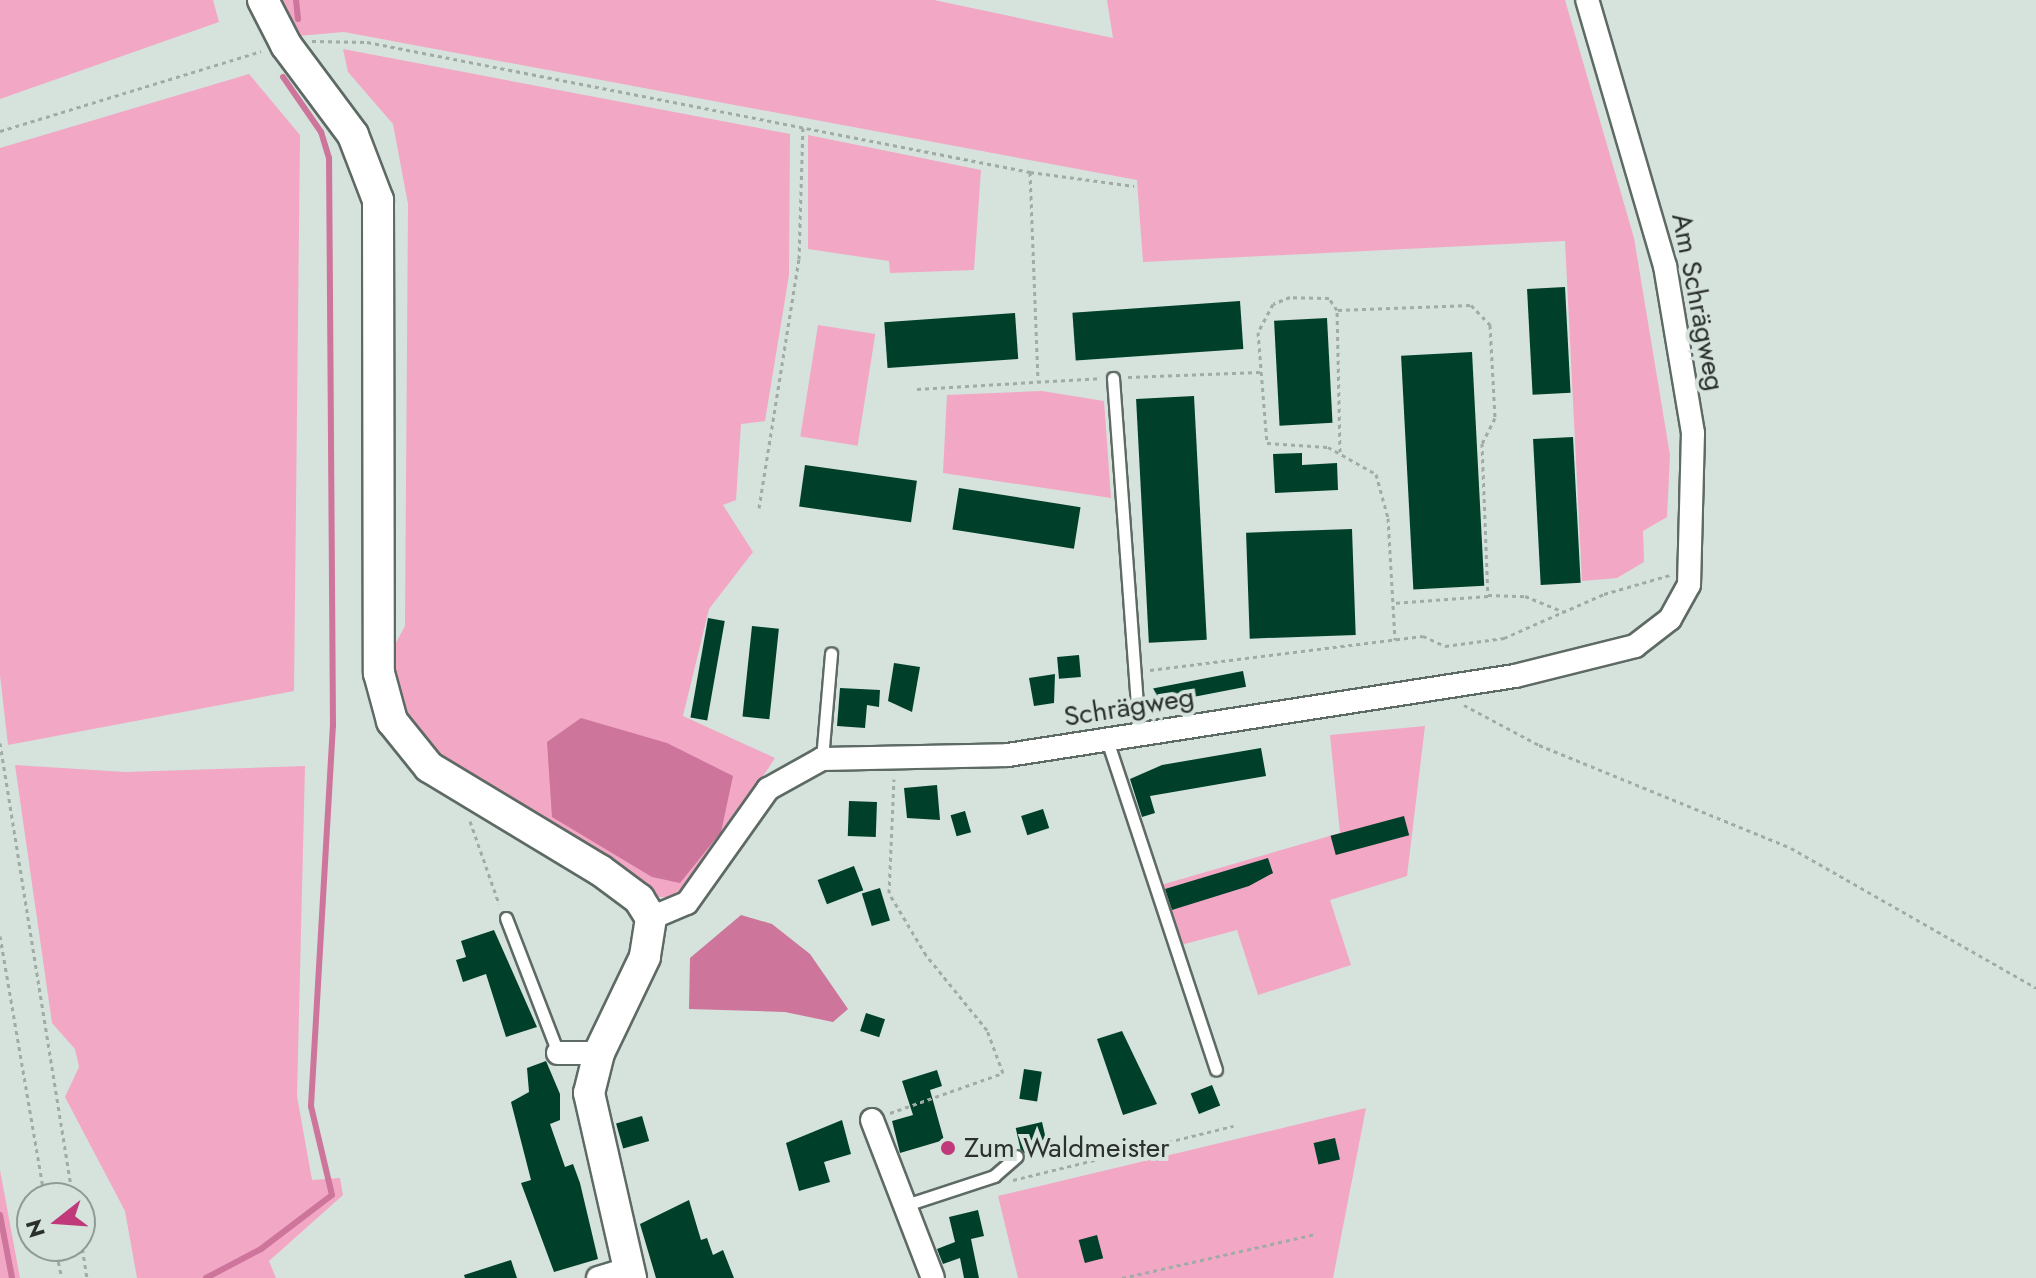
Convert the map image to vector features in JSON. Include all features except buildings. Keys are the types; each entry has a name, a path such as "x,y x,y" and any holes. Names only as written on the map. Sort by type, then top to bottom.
{"street":[{"path":"263,0 286,45 353,135 378,200 379,673 386,704 403,741 474,797 600,870 639,899 651,918 645,957 599,1053 589,1093 593,1137 630,1274 598,1278"},
{"name":"Am Schrägweg","path":"1587,0 1665,266 1693,433 1690,572 1670,619"},
{"name":"Schrägweg","path":"651,918 687,903 768,789 822,759 1008,755 1460,685 1590,662 1635,646 1670,619"},
{"path":"558,1053 599,1053"},
{"path":"872,1120 888,1176 906,1205 933,1278"}],"lane":[{"path":"1113,378 1139,736"},
{"path":"822,759 831,653"},
{"path":"1107,740 1216,1069"},
{"path":"506,918 558,1053"},
{"path":"906,1205 994,1176 1017,1156"}],"path":[{"path":"0,131 286,45 331,38 367,42 1030,172 1134,186"},
{"path":"759,508 799,259 803,128"},
{"path":"1030,172 1038,380"},
{"path":"1340,452 1337,310 1329,298 1310,294 1273,304 1258,332 1267,443 1340,452 1376,474 1385,495 1395,640"},
{"path":"1337,310 1458,304 1487,316 1495,418 1482,443 1488,595"},
{"path":"917,389 1038,380 1260,372"},
{"path":"1135,672 1423,636 1445,646 1504,638 1637,582 1690,572"},
{"path":"1393,603 1488,595 1525,596 1565,613"},
{"path":"1460,685 1465,712 1791,848 2036,988"},
{"path":"0,743 70,1182"},
{"path":"872,1120 1003,1073 987,1030 926,955 889,893 895,758"},
{"path":"474,797 474,844 506,918"},
{"path":"0,936 42,1182"},
{"path":"994,1176 1017,1181 1233,1126"},
{"path":"1122,1278 1315,1234"}],"shaded area":[{"path":"0,0 213,0 219,22 0,99"},
{"path":"273,0 934,0 1113,38 1107,0 1565,0 1634,238 1670,455 1667,517 1643,531 1644,562 1617,578 1582,581 1565,241 1143,262 1137,180 344,32 298,36"},
{"path":"343,49 790,134 789,275 765,421 741,424 736,500 723,505 753,552 709,609 683,716 775,758 698,875 671,897 651,897 444,764 398,713 390,654 405,626 408,204 393,124 348,72"},
{"path":"249,74 300,135 294,691 8,745 0,675 0,148"},
{"path":"808,135 981,170 974,270 890,273 889,261 808,249"},
{"path":"818,325 875,334 858,446 800,437"},
{"path":"1042,391 1104,401 1111,498 943,473 947,395"},
{"path":"581,718 667,743 733,776 721,832 680,883 652,877 552,817 547,742"},
{"path":"1425,726 1407,876 1330,900 1351,965 1258,995 1237,930 1181,945 1161,885 1340,833 1330,735"},
{"path":"15,765 125,772 305,766 297,1096 312,1180 340,1178 343,1195 269,1261 276,1278 137,1278 125,1211 65,1097 79,1067 75,1049 52,1023"},
{"path":"741,915 772,924 810,954 848,1009 833,1022 785,1012 689,1009 690,958"},
{"path":"1366,1108 1333,1278 1018,1278 998,1196"},
{"path":"0,1170 20,1278 0,1278"}],"waterway":[{"path":"296,0 298,19"},
{"path":"206,1278 261,1249 332,1195 311,1106 333,726 329,158 321,132 283,77"},
{"path":"0,1215 12,1278"}],"place":[{"name":"Zum Waldmeister","path":"948,1148"}]}
